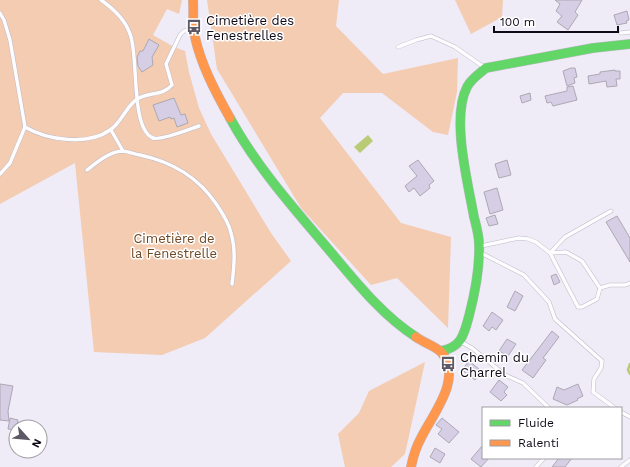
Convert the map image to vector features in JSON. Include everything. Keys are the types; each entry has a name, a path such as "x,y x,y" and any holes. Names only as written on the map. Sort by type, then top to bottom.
{"street":[{"path":"193,0 196,42 210,78 225,108 252,152 285,198 369,297 398,325 423,342 441,351 445,357 450,372 448,384 422,434 412,458 411,467"},
{"path":"441,351 454,348 460,341 466,327 476,284 479,249 459,121 460,106 464,92 471,80 486,68 593,48 630,44"}],"lane":[{"path":"101,0 114,9 126,24 130,34 133,43 136,99 143,128 146,134 153,138 162,138 199,126"},
{"path":"0,13 4,20 10,40 25,127 10,163 0,174"},
{"path":"25,127 34,132 72,140 90,138 111,130 136,99 168,90 172,85 166,64 180,35 184,31 194,30"},
{"path":"621,32 630,32"},
{"path":"398,47 431,36 455,47 486,68"},
{"path":"111,130 123,151"},
{"path":"87,170 111,154 123,151 155,158 175,167 196,180 206,189 224,215 231,233 235,253 232,284"},
{"path":"550,253 565,237 611,211"},
{"path":"479,249 519,238 528,238 536,242 550,253 578,307 582,307 597,299 600,288 582,261 566,252 550,253"},
{"path":"479,249 524,275 549,302 555,318 602,361 601,368 594,379 593,392 614,407"},
{"path":"600,288 610,284 625,285 630,283"},
{"path":"460,341 472,348 505,374 523,383 548,407"},
{"path":"536,467 543,459"},
{"path":"622,467 630,460"}],"green space":[{"name":"Cimetière de la Fenestrelle","path":"0,0 182,0 179,14 167,9 153,35 174,47 185,51 199,108 211,134 271,233 291,261 205,338 162,355 94,352 75,163 0,204"},
{"path":"207,0 339,0 336,26 383,74 458,58 457,92 448,135 433,132 382,93 343,93 320,118 401,223 451,237 448,328 397,278 371,285 301,208 217,69"},
{"path":"455,0 503,0 502,17 471,34"},
{"path":"425,362 405,454 391,467 345,467 338,434 359,413 369,391"}],"shaded area":[{"path":"368,135 373,141 360,153 354,147"}],"building":[{"path":"555,0 582,0 575,12 578,15 568,30 557,22 562,16 556,11 560,4"},
{"path":"627,11 629,20 626,21 627,23 617,25 614,15"},
{"path":"149,39 159,45 152,57 153,65 142,72 138,66 137,57 140,51 143,51"},
{"path":"575,68 577,77 574,78 575,83 567,86 563,71"},
{"path":"615,70 620,71 620,79 616,79 617,86 607,87 606,81 589,84 588,76 600,74 600,72"},
{"path":"573,86 577,100 553,106 551,102 547,103 545,96 567,91 567,87"},
{"path":"530,93 531,100 522,103 520,96"},
{"path":"174,98 181,115 185,114 188,123 177,127 174,118 171,119 170,117 159,121 153,105"},
{"path":"418,160 434,181 429,185 430,188 420,196 414,188 409,192 405,186 417,176 409,166"},
{"path":"507,160 511,175 499,178 495,164"},
{"path":"497,188 503,210 490,214 484,192"},
{"path":"495,215 498,224 489,226 486,218"},
{"path":"617,216 630,238 630,262 606,222"},
{"path":"556,274 560,282 554,285 551,276"},
{"path":"515,291 523,296 515,311 507,307"},
{"path":"492,312 503,320 496,330 492,327 489,331 483,326"},
{"path":"552,331 559,337 543,358 546,360 533,378 522,370"},
{"path":"507,339 516,344 508,356 499,351"},
{"path":"469,361 479,369 478,371 481,373 475,380 462,370"},
{"path":"499,380 508,387 504,392 507,395 501,401 490,392"},
{"path":"0,384 13,386 8,411 9,419 8,421 0,420"},
{"path":"578,384 583,396 577,399 578,400 567,405 553,399 557,387 564,390"},
{"path":"442,418 459,432 449,443 438,434 442,429 436,425"},
{"path":"482,446 482,459 488,459 481,467 471,459"},
{"path":"435,448 445,454 440,463 430,457"},
{"path":"558,459 571,459 565,467 552,467"}],"waterway":[{"path":"630,364 628,370 630,374"}],"traffic: fast":[{"path":"441,351 454,346 461,339 467,323 478,271 478,237 462,151 460,116 462,100 467,87 475,77 486,68 593,48 630,44"},
{"path":"230,118 262,168 298,214 378,306 403,328 416,337"}],"traffic: slow":[{"path":"193,0 195,37 201,58 219,99 230,118"},
{"path":"411,467 419,441 444,397 449,374 448,363 442,353 437,348 416,337"}],"place":[{"name":"Cimetière des Fenestrelles","path":"194,27"},
{"name":"Chemin du Charrel","path":"448,364"}]}
